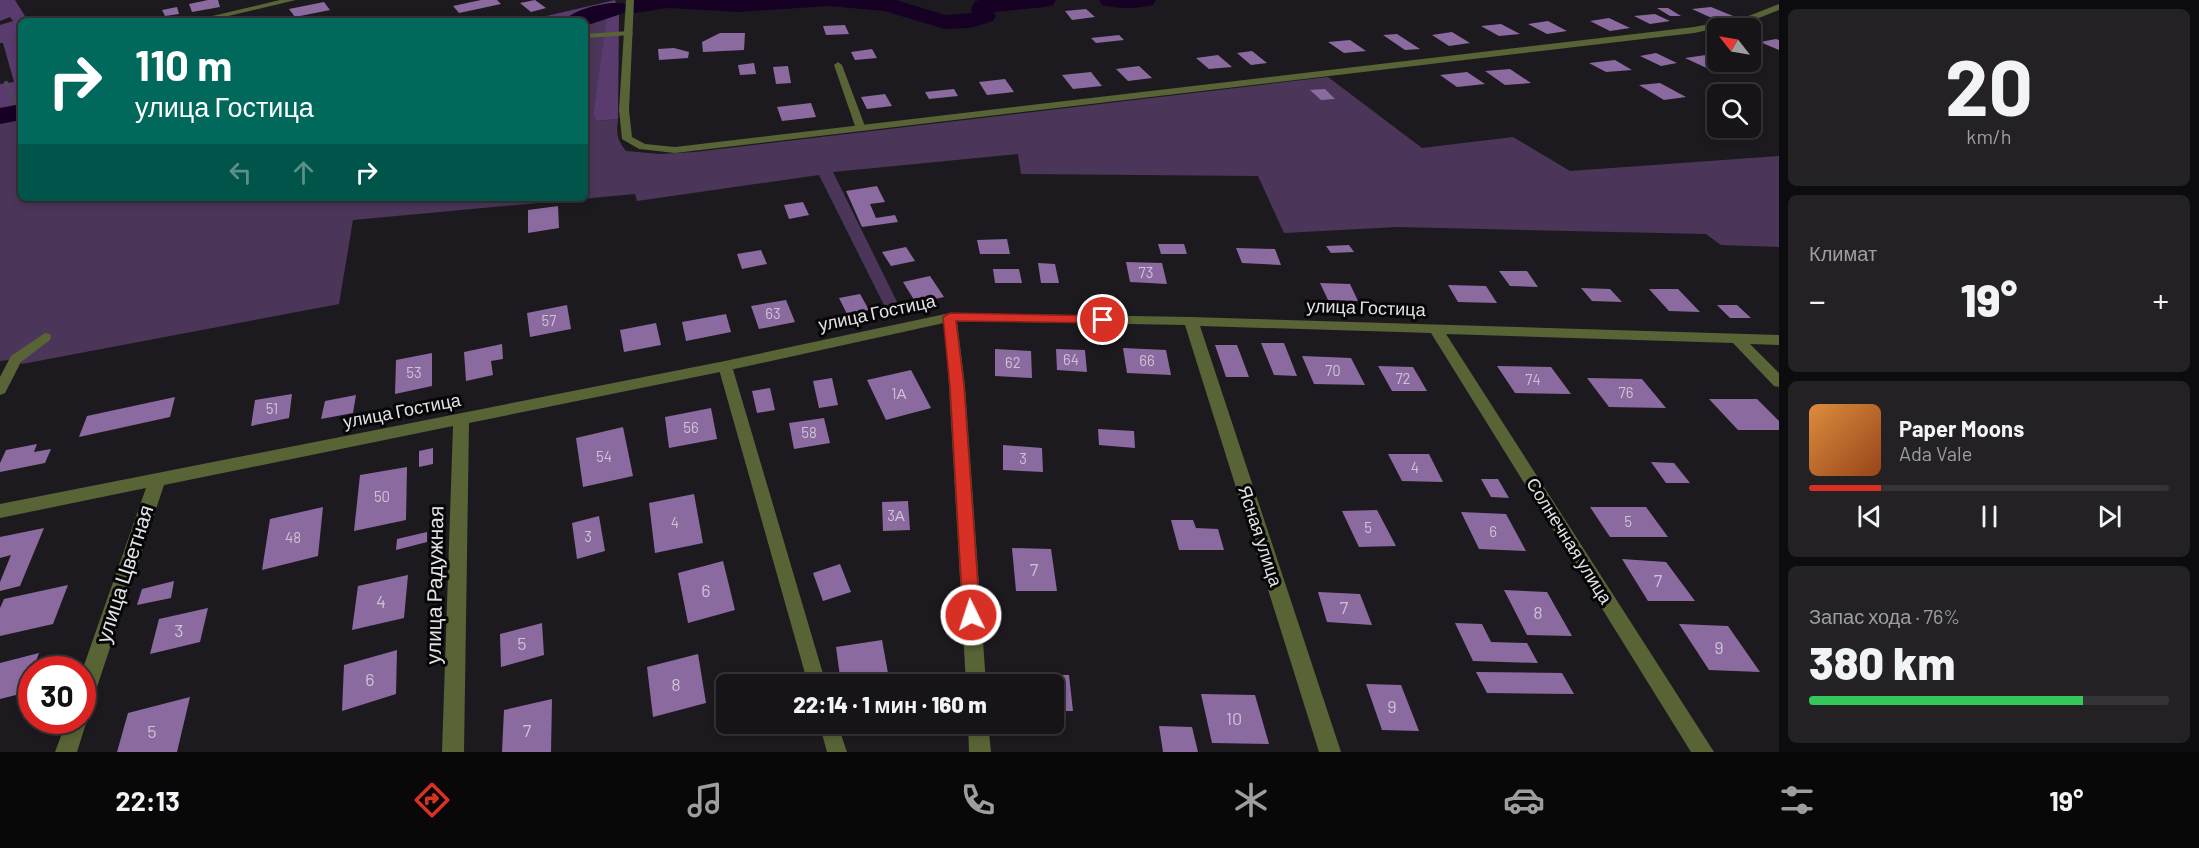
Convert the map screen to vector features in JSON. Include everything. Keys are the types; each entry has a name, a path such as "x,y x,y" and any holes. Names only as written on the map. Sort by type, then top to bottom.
{"street":[{"path":"209,18 292,0"},
{"path":"630,0 624,110 627,139 643,147 675,150 1694,30 1748,19 1779,7"},
{"path":"950,317 958,398 975,674"},
{"name":"улица Гостица","path":"0,511 725,366 950,317 1191,321 1779,340"},
{"name":"Ясная улица","path":"1191,321 1330,752"},
{"name":"Солнечная улица","path":"1436,330 1702,752"},
{"path":"1736,338 1779,382"},
{"name":"улица Радужная","path":"453,752 461,419"},
{"name":"улица Цветная","path":"96,661 157,480"},
{"path":"66,752 72,734"},
{"path":"979,734 980,752"}],"lane":[{"path":"588,36 629,33"},
{"path":"838,65 861,129"},
{"path":"0,390 16,358 45,337"},
{"path":"725,366 814,674"},
{"path":"831,734 837,752"}],"shaded area":[{"path":"0,0 15,0 26,18 18,18 18,117 0,121 0,84 14,82 3,43 0,43 0,25 13,21 10,17 0,21"},
{"path":"615,0 619,13 618,119 597,121 593,115 607,18 600,16 588,22 588,18 538,18"},
{"path":"600,16 608,18 593,115 597,121 618,119 618,136 626,151 659,154 695,152 1328,77 1422,148 1513,137 1570,171 1779,156 1779,247 1721,245 1706,234 1397,227 1284,233 1258,176 1021,174 1018,154 833,172 900,308 887,311 819,175 637,201 635,194 588,198 588,22"},
{"path":"18,117 18,201 559,201 353,220 339,304 22,364 16,359 0,361 0,121"}],"building":[{"path":"218,0 220,7 192,12 189,4"},
{"path":"481,0 497,0 501,4 459,13 453,6"},
{"path":"535,0 546,8 531,12 520,3"},
{"path":"324,2 330,10 295,17 289,9"},
{"path":"177,7 179,14 165,16 162,10"},
{"path":"1711,7 1733,16 1712,18 1692,9"},
{"path":"1657,8 1668,8 1681,16 1670,16"},
{"path":"1086,9 1095,17 1072,20 1065,11"},
{"path":"1655,14 1670,21 1650,24 1634,16"},
{"path":"1609,18 1630,28 1610,31 1590,21"},
{"path":"1548,21 1567,31 1547,34 1528,24"},
{"path":"1501,24 1520,34 1499,36 1481,26"},
{"path":"845,25 849,34 826,35 823,26"},
{"path":"1452,32 1470,43 1449,46 1432,35"},
{"path":"720,33 745,33 744,50 703,52 702,42"},
{"path":"1397,34 1420,49 1405,50 1383,35"},
{"path":"1119,35 1124,40 1096,43 1091,38"},
{"path":"1350,40 1366,51 1344,53 1328,42"},
{"path":"1779,40 1779,50 1761,42"},
{"path":"674,48 689,52 688,58 659,60 658,49"},
{"path":"872,49 877,58 855,60 851,52"},
{"path":"1252,51 1267,63 1251,65 1237,53"},
{"path":"1656,53 1677,63 1661,66 1640,56"},
{"path":"1218,55 1232,67 1209,69 1196,58"},
{"path":"1706,55 1707,68 1685,58"},
{"path":"1615,60 1632,70 1606,72 1589,63"},
{"path":"754,63 756,74 740,75 738,65"},
{"path":"788,66 791,83 776,84 773,67"},
{"path":"1139,66 1152,78 1128,81 1116,69"},
{"path":"1510,69 1531,83 1505,85 1485,71"},
{"path":"1091,72 1102,86 1073,89 1062,75"},
{"path":"1467,72 1485,84 1457,87 1440,75"},
{"path":"1005,79 1014,92 987,95 979,82"},
{"path":"1660,83 1686,97 1664,100 1639,85"},
{"path":"954,89 958,96 929,99 925,92"},
{"path":"1325,89 1335,99 1321,100 1310,90"},
{"path":"885,94 892,106 867,109 861,97"},
{"path":"811,103 816,117 782,121 777,107"},
{"path":"877,186 885,202 870,204 876,218 895,215 898,222 862,227 846,191"},
{"path":"803,202 809,215 789,219 784,205"},
{"path":"558,206 559,228 528,233 528,210"},
{"path":"1007,239 1010,254 980,254 977,240"},
{"path":"1158,244 1184,244 1187,254 1161,254"},
{"path":"1349,245 1354,252 1331,253 1326,246"},
{"path":"906,247 915,261 891,266 882,252"},
{"path":"1236,248 1275,249 1281,265 1242,263"},
{"path":"761,250 767,264 742,269 737,254"},
{"path":"1126,262 1162,263 1167,284 1130,282"},
{"path":"1038,263 1055,264 1059,283 1041,283"},
{"path":"993,269 1019,269 1022,283 995,283"},
{"path":"1499,271 1527,271 1538,287 1510,286"},
{"path":"930,276 944,297 916,303 903,282"},
{"path":"1320,283 1350,284 1358,301 1328,300"},
{"path":"1448,285 1486,286 1497,303 1458,302"},
{"path":"1581,288 1610,289 1622,302 1592,301"},
{"path":"1649,289 1678,289 1700,312 1669,311"},
{"path":"860,294 869,310 847,314 839,298"},
{"path":"786,300 795,322 759,329 751,306"},
{"path":"567,305 571,329 530,337 527,313"},
{"path":"1717,305 1737,305 1751,318 1730,318"},
{"path":"726,314 731,332 686,341 682,322"},
{"path":"656,323 661,345 624,352 620,330"},
{"path":"1261,343 1284,343 1297,376 1274,375"},
{"path":"502,344 503,359 491,361 493,375 466,381 464,352"},
{"path":"1215,345 1237,345 1249,377 1226,377"},
{"path":"1123,348 1166,350 1171,375 1127,373"},
{"path":"995,349 1031,351 1032,378 995,376"},
{"path":"1056,349 1085,350 1087,372 1057,370"},
{"path":"432,353 432,386 395,394 396,360"},
{"path":"1302,356 1351,358 1365,385 1314,384"},
{"path":"1378,366 1413,367 1427,391 1392,391"},
{"path":"1497,366 1551,367 1571,394 1515,393"},
{"path":"911,370 931,408 886,420 867,380"},
{"path":"832,378 838,405 819,408 813,381"},
{"path":"1587,378 1642,379 1666,408 1609,407"},
{"path":"770,388 775,410 757,413 752,391"},
{"path":"292,394 289,418 251,426 255,400"},
{"path":"356,395 353,413 321,419 325,401"},
{"path":"175,397 170,417 79,437 87,416"},
{"path":"1709,399 1757,399 1779,421 1779,430 1738,430"},
{"path":"711,408 717,439 669,448 665,417"},
{"path":"824,418 830,443 794,449 789,423"},
{"path":"623,427 633,476 583,487 576,438"},
{"path":"1098,429 1134,431 1135,448 1099,445"},
{"path":"37,444 34,452 51,449 45,463 0,472 0,463 6,450"},
{"path":"1003,445 1042,448 1043,472 1003,470"},
{"path":"433,448 433,464 419,467 419,451"},
{"path":"1388,454 1429,454 1443,482 1402,481"},
{"path":"1651,462 1674,463 1690,483 1666,483"},
{"path":"407,467 406,520 354,531 360,475"},
{"path":"1481,479 1498,479 1509,498 1491,497"},
{"path":"694,494 703,543 655,553 649,503"},
{"path":"908,501 910,530 883,531 882,502"},
{"path":"323,507 318,556 262,570 270,519"},
{"path":"1590,507 1646,507 1668,537 1610,537"},
{"path":"1377,510 1396,546 1359,547 1342,511"},
{"path":"1461,512 1506,514 1526,551 1479,549"},
{"path":"599,516 605,551 577,559 572,523"},
{"path":"1171,520 1193,520 1196,528 1218,529 1224,550 1179,550"},
{"path":"44,528 20,586 0,591 0,582 11,555 0,558 0,537"},
{"path":"427,532 427,542 396,550 397,539"},
{"path":"1012,548 1051,549 1057,591 1016,591"},
{"path":"1622,559 1666,562 1695,601 1648,601"},
{"path":"723,561 735,610 688,623 678,573"},
{"path":"840,564 851,592 823,601 813,573"},
{"path":"408,575 404,618 352,630 358,586"},
{"path":"174,581 171,598 137,605 142,589"},
{"path":"68,585 53,624 0,636 0,608 4,599"},
{"path":"1504,590 1547,592 1572,636 1527,635"},
{"path":"1318,592 1360,594 1372,625 1327,622"},
{"path":"208,608 200,642 150,654 159,619"},
{"path":"542,623 544,655 501,667 500,634"},
{"path":"1455,623 1482,624 1491,642 1527,643 1538,663 1473,661"},
{"path":"1679,624 1728,626 1760,672 1709,670"},
{"path":"882,640 888,674 840,674 836,647"},
{"path":"397,650 396,694 342,711 344,665"},
{"path":"698,654 706,703 653,717 647,667"},
{"path":"18,658 18,694 0,699 0,663"},
{"path":"1476,672 1562,673 1574,694 1487,693"},
{"path":"1064,675 1069,675 1073,711 1064,711"},
{"path":"1366,684 1401,685 1419,731 1382,730"},
{"path":"1201,694 1255,695 1269,744 1212,743"},
{"path":"190,697 177,752 117,752 128,713"},
{"path":"552,699 551,752 502,752 504,710"},
{"path":"1159,726 1192,727 1198,752 1163,752"}],"waterway":[{"path":"635,6 668,1 739,5 826,0"},
{"path":"829,0 885,4 934,20 957,23 985,16 983,6 1045,0"},
{"path":"1110,0 1145,0"},
{"path":"584,18 603,11 620,9"},
{"path":"6,83 15,101 10,114"},
{"path":"0,116 18,113"}],"route":[{"path":"971,615 957,386 950,317 1103,320"}]}
